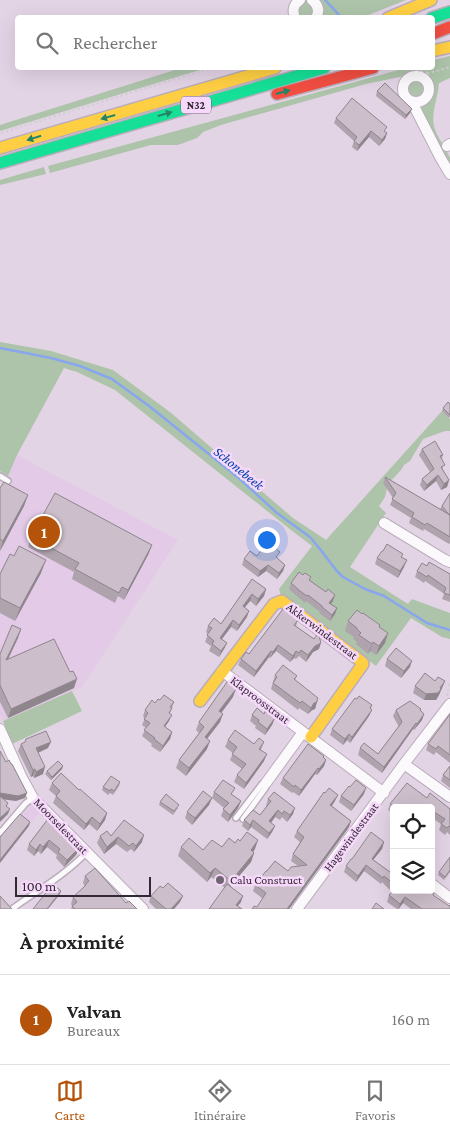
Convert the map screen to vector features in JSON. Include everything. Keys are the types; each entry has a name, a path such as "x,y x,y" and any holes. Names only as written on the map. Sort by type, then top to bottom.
{"main road":[{"path":"395,15 431,0"},
{"path":"435,17 450,12"},
{"path":"435,33 450,28"},
{"path":"435,50 450,47"},
{"path":"222,83 248,70"},
{"name":"N32","path":"0,148 268,70"},
{"name":"N32","path":"0,163 317,70"},
{"path":"68,143 84,146 366,70"},
{"name":"Akkerwindestraat","path":"222,671 274,604 279,601 285,602 363,664 336,703 307,735"},
{"name":"Klaproosstraat","path":"200,701 222,671"}],"street":[{"path":"294,15 295,4 300,0"},
{"path":"312,0 318,7 317,15"},
{"path":"427,76 430,91 427,97 416,103 407,99 404,94 404,84 411,77 427,76"},
{"path":"416,103 415,108 450,174"},
{"path":"384,523 450,562"},
{"name":"Klaproosstraat","path":"222,671 384,793"},
{"name":"Hagewindestraat","path":"297,909 450,704"},
{"name":"Moorselestraat","path":"0,729 33,798 143,909"},
{"name":"Klaproosstraat","path":"266,783 307,735"},
{"path":"404,764 450,797"},
{"path":"435,887 450,898"}],"lane":[{"path":"0,476 8,481"},
{"path":"236,818 262,784 266,783"},
{"path":"243,819 266,787 266,783"},
{"path":"0,833 26,803 33,798"},
{"path":"12,909 80,860 86,852"}],"path":[{"path":"398,70 412,70 427,76 450,67"},
{"path":"0,133 204,70"},
{"path":"450,682 446,699 450,704"}],"shaded area":[{"path":"17,455 178,540 82,687 3,721 0,715 0,492"},
{"path":"26,799 39,813 0,863 0,827"}],"green space":[{"path":"317,0 406,0 368,15 321,15"},
{"path":"305,1 313,3 314,15 298,15 296,9"},
{"path":"450,56 450,78 439,83 433,121 437,135 450,158 450,170 421,110 432,93 429,81 425,75 414,74 366,84 221,125 203,132 197,138 178,145 151,145 50,173 48,166 399,70 435,70 435,60"},
{"path":"175,70 199,70 0,131 0,125"},
{"path":"412,80 420,80 425,85 423,96 412,98 407,93 407,85"},
{"path":"44,167 46,174 0,185 0,180"},
{"path":"0,342 51,351 113,370 170,412 293,518 326,540 442,411 450,419 450,431 423,439 410,461 404,465 388,484 385,497 379,506 386,513 350,567 408,604 412,599 450,613 450,639 442,637 411,618 376,666 281,596 279,589 312,546 115,390 77,372 64,368 17,455 8,476 0,471"},
{"path":"72,691 82,711 12,744 3,721"}],"building":[{"path":"385,83 412,109 406,115 377,91"},
{"path":"352,98 387,127 384,131 387,133 382,140 371,131 359,145 354,141 357,137 336,118"},
{"path":"448,402 450,404 450,415 443,408"},
{"path":"435,441 443,455 440,456 445,465 441,467 449,480 444,484 438,475 427,485 422,479 434,469 422,449"},
{"path":"385,477 450,515 450,537 427,523 425,525 412,517 414,513 392,499 396,493"},
{"path":"4,482 28,495 3,541 0,539 0,488"},
{"path":"55,493 152,545 128,590 122,587 119,593 75,569 79,563 31,537"},
{"path":"450,493 450,516 442,506"},
{"path":"267,542 280,552 276,557 285,565 279,573 268,565 260,571 244,559 250,551 257,556"},
{"path":"387,544 403,554 401,557 407,560 400,571 377,558"},
{"path":"19,546 46,560 20,608 0,598 0,574 10,554 14,556"},
{"path":"429,562 450,574 450,595 444,593 445,587 428,575 427,577 417,571 422,563 427,566"},
{"path":"299,572 303,575 305,573 311,577 309,580 326,592 328,589 335,595 329,603 337,608 332,615 291,583"},
{"path":"252,579 266,589 258,599 252,594 243,606 249,611 239,625 233,620 220,638 227,643 221,651 212,644 214,641 207,635 212,628 208,626 214,618 221,624"},
{"path":"283,609 298,620 294,625 314,639 318,633 321,643 315,646 308,655 301,650 299,653 296,651 293,656 278,645 256,671 241,659 246,652 249,654"},
{"path":"357,610 380,625 379,627 388,633 379,646 373,642 372,644 359,635 361,633 348,621"},
{"path":"12,625 21,629 6,660 54,639 70,672 73,671 77,679 11,709 0,685 0,654"},
{"path":"396,648 412,661 404,671 387,659"},
{"path":"283,665 297,676 294,679 318,698 311,708 302,701 300,703 273,683 277,677 275,675"},
{"path":"425,673 435,681 438,677 445,681 438,693 426,694 415,686"},
{"path":"227,682 236,689 219,711 223,714 205,737 210,741 189,768 179,760 204,727 199,722"},
{"path":"164,695 174,702 170,707 172,708 169,713 172,715 164,726 172,732 163,746 144,730 150,723 144,719 148,713 145,710 152,700 155,703"},
{"path":"359,696 372,705 370,708 372,710 352,737 349,734 345,739 332,729 355,698 357,699"},
{"path":"410,701 421,709 424,714 384,767 360,748 364,743 378,754 402,722 396,710"},
{"path":"257,708 264,714 265,711 275,718 267,729 252,715"},
{"path":"450,714 450,755 438,746 436,749 428,744"},
{"path":"235,730 254,744 259,738 264,742 259,749 267,754 246,783 237,775 246,764 232,754 237,747 228,740"},
{"path":"46,731 51,742 36,748 45,767 36,772 35,769 33,770 21,744 26,739"},
{"path":"308,744 324,756 326,760 301,790 283,778"},
{"path":"0,751 6,762 9,760 12,764 27,793 18,796 0,793"},
{"path":"58,761 63,766 52,777 47,771"},
{"path":"450,766 450,780 443,775"},
{"path":"61,773 107,813 100,824 92,817 86,824 56,796 60,791 52,783"},
{"path":"111,776 120,782 114,791 103,787"},
{"path":"223,780 235,788 231,794 241,801 230,815 223,809 229,803 214,792"},
{"path":"356,780 366,788 354,805 341,796"},
{"path":"407,783 427,798 430,793 450,809 450,827 447,828 441,824 445,819 435,813 435,804 390,804"},
{"path":"329,788 338,795 330,805 351,821 287,909 252,909 254,906 257,907 266,893 255,885 275,861 288,871 291,867 307,865 293,854 304,837 297,831 324,792"},
{"path":"203,791 212,798 195,818 187,812"},
{"path":"274,792 295,808 290,815 284,811 282,814 278,810 269,821 275,826 269,833 253,820 250,825 244,820 253,810 260,815 271,801 268,799"},
{"path":"166,794 179,805 174,811 160,802"},
{"path":"0,796 8,803 6,806 10,809 0,818"},
{"path":"20,814 30,822 0,860 0,837"},
{"path":"48,819 79,848 67,860 58,852 60,849 49,840 43,847 40,844 36,850 29,844"},
{"path":"124,820 144,835 136,846 133,843 129,846 118,837 107,847 100,836 107,831 111,836"},
{"path":"247,832 258,840 251,850 254,853 231,881 215,868 210,873 181,847 189,838 203,850 212,840 222,847 229,838 235,843 238,839 240,841"},
{"path":"371,832 384,842 372,859 390,872 390,881 384,876 383,878 366,865 358,876 346,866"},
{"path":"450,857 450,870 445,877 439,872"},
{"path":"95,868 126,903 129,901 137,909 75,909 72,906 77,902 73,897 89,881 85,876"},
{"path":"168,883 183,896 171,909 166,909 151,896 160,886 163,888"},
{"path":"53,884 61,891 47,909 33,909"},
{"path":"227,884 243,896 236,905 242,909 209,909"},
{"path":"434,894 450,905 450,909 422,909 405,897 400,904 389,895"},
{"path":"0,896 12,909 0,909"},
{"path":"376,903 384,909 372,909"}],"waterway":[{"path":"325,0 339,15"},
{"name":"Schonebeek","path":"0,348 80,366 112,379 149,406 240,479 277,513 310,537 343,577 365,589 384,596 427,623 450,630"}],"traffic: fast":[{"path":"435,17 450,12"},
{"path":"0,163 317,70"}],"traffic: slow":[{"path":"395,15 431,0"},
{"path":"435,50 450,47"},
{"path":"0,148 268,70"},
{"path":"200,701 274,604 282,601 363,664 311,737"}],"traffic: jam":[{"path":"435,33 450,27"},
{"path":"277,94 366,70"}],"place":[{"name":"Valvan","path":"44,532"},
{"name":"Calu Construct","path":"220,880"}]}
